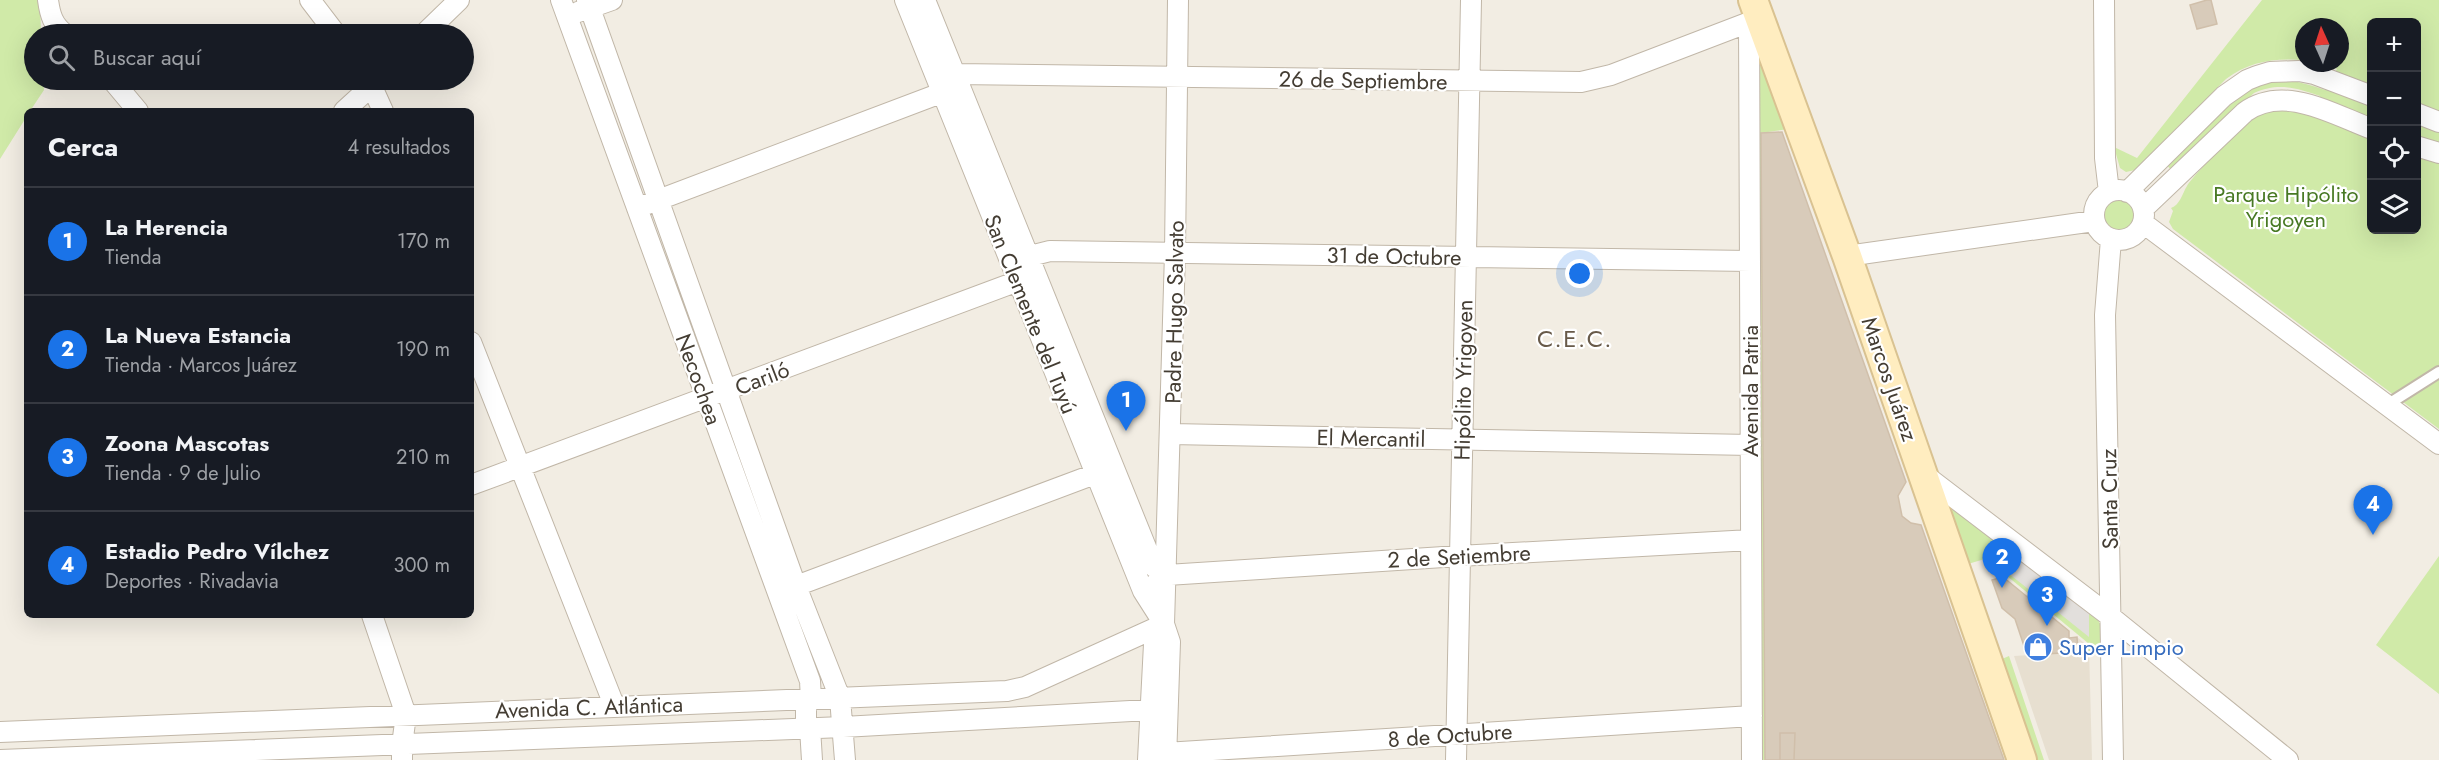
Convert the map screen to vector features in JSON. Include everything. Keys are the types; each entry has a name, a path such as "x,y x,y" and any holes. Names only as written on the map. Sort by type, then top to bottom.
{"main road":[{"name":"Marcos Juárez","path":"1754,13 1847,256 2022,760"}],"street":[{"path":"48,0 54,24"},
{"path":"310,0 328,24"},
{"path":"434,24 459,0"},
{"path":"564,8 612,0"},
{"name":"San Clemente del Tuyú","path":"905,0 1143,591 1164,624"},
{"name":"San Clemente del Tuyú","path":"925,0 954,74 1034,254 1154,567 1167,575"},
{"name":"Padre Hugo Salvato","path":"1157,757 1159,710 1170,642 1164,624 1171,434 1178,0"},
{"name":"Hipólito Yrigoyen","path":"1455,760 1471,0"},
{"path":"2104,0 2105,158 2118,192"},
{"name":"Necochea","path":"588,4 796,586 840,698 845,760"},
{"name":"Necochea","path":"564,8 810,681 811,699 806,707 806,720 810,728 812,760"},
{"name":"26 de Septiembre","path":"954,74 1581,82 1611,75 1754,13"},
{"name":"Avenida Patria","path":"1752,760 1750,261 1754,13"},
{"path":"2367,94 2314,74 2299,71 2270,72 2247,80 2224,96 2118,192 2098,201 2094,221 2100,232 2110,239 2117,241 2136,234 2143,216 2245,112 2255,105 2280,99 2294,100 2367,127"},
{"path":"637,208 941,93 954,74"},
{"path":"120,90 135,108"},
{"path":"347,108 365,90"},
{"path":"377,90 382,108"},
{"path":"2421,115 2439,122"},
{"path":"2421,148 2439,153"},
{"path":"2118,192 2137,198 2143,216 2439,444"},
{"path":"1847,256 2094,221"},
{"name":"Santa Cruz","path":"2110,239 2105,315 2113,760"},
{"name":"31 de Octubre","path":"1034,254 1050,250 1750,261"},
{"path":"1018,282 1034,254"},
{"name":"Cariló","path":"474,484 1018,282"},
{"path":"474,350 614,705"},
{"name":"El Mercantil","path":"1171,434 1750,445"},
{"path":"1923,473 2111,617 2288,760"},
{"path":"796,586 1095,474"},
{"name":"2 de Setiembre","path":"1167,575 1751,540"},
{"path":"1143,591 1167,575"},
{"path":"373,618 406,715 402,753"},
{"name":"Avenida C. Atlántica","path":"0,732 614,705 987,693 1025,687 1164,624"},
{"name":"Avenida C. Atlántica","path":"0,760 402,753 810,728 1159,710"},
{"name":"8 de Octubre","path":"1157,757 1752,716"}],"lane":[{"path":"2387,405 2439,372"},
{"path":"2427,379 2439,383"}],"shaded area":[{"path":"1996,538 2053,583 2041,599 1999,566"},
{"path":"2057,586 2089,611 2089,637 2054,609"},
{"path":"2077,637 2089,647 2092,760 2049,760 2014,656 2078,652"}],"green space":[{"path":"0,0 40,0 41,24 24,24 24,90 44,90 32,108 24,108 24,121 0,159"},
{"name":"Parque Hipólito Yrigoyen","path":"2262,0 2439,0 2439,429 2173,229 2169,222 2173,211 2171,208 2179,202 2192,179 2248,123 2264,112 2281,109 2309,115 2320,96 2279,87 2254,93 2171,170 2167,165 2231,104 2254,87 2278,80 2307,84 2325,90 2335,72 2349,72 2349,18 2295,18 2295,60 2263,62 2244,68 2226,79 2135,170 2126,172 2120,168 2114,147 2137,158"},
{"path":"1761,61 1788,129 1761,133 1765,760 1761,760 1759,63"},
{"path":"2119,199 2131,203 2135,215 2131,227 2119,231 2107,227 2103,215 2107,203"},
{"path":"1953,509 1996,538 1999,566 1988,558 1968,564 1950,512"},
{"path":"2439,556 2439,694 2376,645"},
{"path":"2003,569 2057,586 2089,636 2089,611 2101,626 2103,655 2089,655 2088,643 2001,571"},
{"path":"2009,656 2044,760 2037,760 2002,659"}],"building":[{"path":"2211,0 2217,24 2197,29 2190,5"},
{"path":"1782,132 1906,482 1898,496 1902,516 1911,523 1921,525 2004,760 1765,760 1761,133"},
{"path":"2003,577 2069,631 2069,638 2077,637 2078,652 2027,655 2015,619 2002,608 1992,580"},
{"path":"1780,733 1795,733 1794,760 1780,760"}],"place":[{"name":"La Herencia","path":"1126,431"},
{"name":"Estadio Pedro Vílchez","path":"2373,535"},
{"name":"La Nueva Estancia","path":"2002,588"},
{"name":"Zoona Mascotas","path":"2047,626"},
{"name":"Super Limpio","path":"2038,647"}],"district":[{"name":"C.E.C.","path":"1575,339"}]}
